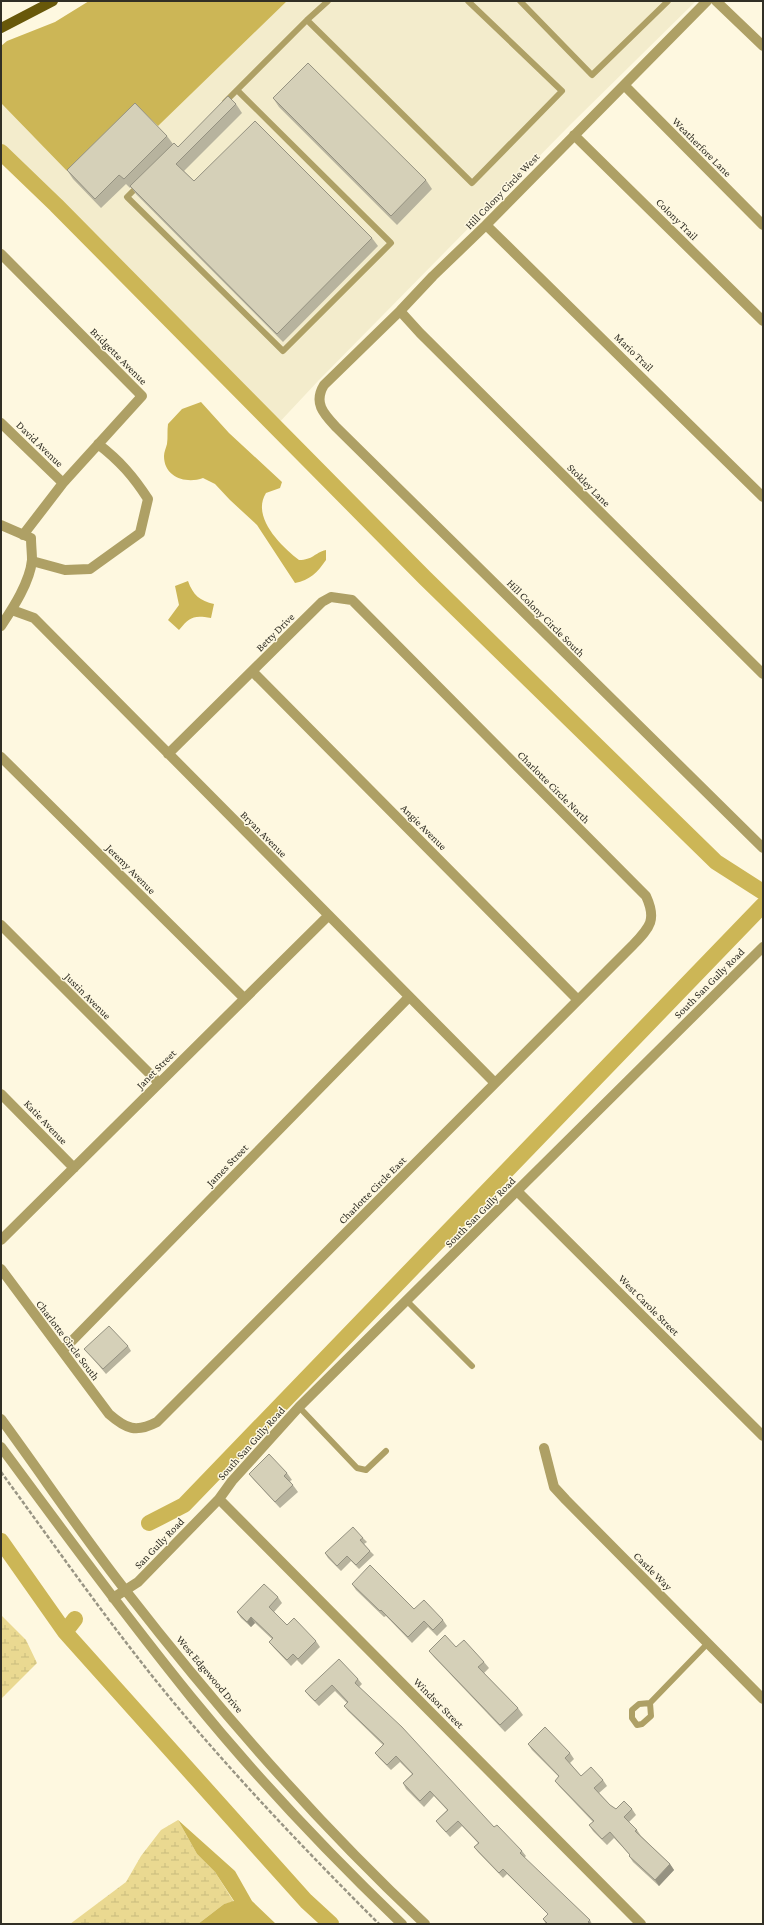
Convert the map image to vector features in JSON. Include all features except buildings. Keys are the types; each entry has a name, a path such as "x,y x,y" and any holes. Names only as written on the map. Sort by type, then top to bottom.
{"main road":[{"path":"1,28 53,1"}],"street":[{"name":"Hill Colony Circle West","path":"319,400 320,391 324,385 486,225 707,1"},
{"path":"716,1 763,46"},
{"name":"Weatherfore Lane","path":"624,85 763,225"},
{"name":"Colony Trail","path":"574,135 763,321"},
{"name":"Mario Trail","path":"486,225 763,497"},
{"name":"Bridgette Avenue","path":"1,254 142,396 63,483 23,535"},
{"name":"Stokley Lane","path":"400,311 431,344 763,674"},
{"name":"Hill Colony Circle South","path":"319,400 322,412 336,427 763,848"},
{"name":"David Avenue","path":"1,423 63,483"},
{"path":"32,561 65,570 90,569 140,533 148,499 118,459 98,444"},
{"path":"1,525 31,538 32,561 23,588 12,610 1,626"},
{"name":"Betty Drive","path":"168,754 322,602 331,597 352,600 406,654"},
{"name":"Bryan Avenue","path":"12,610 34,618 495,1083"},
{"name":"Charlotte Circle North","path":"406,654 646,896 652,908 651,921 648,930 633,945"},
{"name":"Angie Avenue","path":"252,671 578,1000"},
{"name":"Jeremy Avenue","path":"1,757 244,998"},
{"name":"Janet Street","path":"1,1240 328,916"},
{"name":"Justin Avenue","path":"1,925 159,1083"},
{"name":"Charlotte Circle East","path":"118,1422 134,1429 148,1427 157,1422 633,945"},
{"name":"South San Gully Road","path":"219,1499 232,1481 299,1407 518,1192 763,947"},
{"name":"James Street","path":"62,1350 409,997"},
{"name":"Katie Avenue","path":"1,1094 74,1168"},
{"name":"West Carole Street","path":"518,1192 763,1436"},
{"name":"Charlotte Circle South","path":"1,1269 105,1408 118,1422"},
{"name":"West Edgewood Drive","path":"1,1419 125,1590 211,1695 308,1806 425,1924"},
{"path":"1,1447 113,1598 192,1698 267,1784 328,1850 402,1924"},
{"name":"Castle Way","path":"544,1448 554,1487 763,1699"},
{"name":"San Gully Road","path":"113,1598 138,1582 219,1499"},
{"name":"Windsor Street","path":"219,1499 641,1924"}],"lane":[{"path":"221,106 328,1"},
{"path":"307,20 472,183 562,91 468,1"},
{"path":"520,1 592,75 668,1"},
{"path":"144,181 127,197 283,351 391,243 237,90"},
{"path":"407,1301 472,1366"},
{"path":"299,1407 357,1468 366,1470 386,1451"},
{"path":"650,1703 708,1644"}],"shaded area":[{"path":"89,1 287,1 158,126 140,109 73,174 66,170 1,103 1,46 7,41 55,22"},
{"path":"287,1 696,1 571,124 319,380 275,427 1,158 1,103 66,170 140,108 158,126"},
{"path":"201,402 229,433 282,482 280,488 266,493 262,502 262,512 265,521 277,539 299,560 311,558 326,550 326,560 309,578 295,583 257,525 215,484 203,478 190,480 178,478 168,470 165,464 164,456 167,444 168,424 182,409"},
{"path":"188,581 192,590 198,597 214,604 211,618 192,618 179,630 168,620 179,605 175,586"},
{"path":"178,1820 235,1871 252,1901 276,1924 198,1924 224,1904 234,1901 215,1872 197,1854"}],"green space":[{"path":"1,1615 26,1640 37,1663 1,1699"},
{"path":"178,1820 197,1854 215,1872 234,1902 224,1904 198,1924 70,1924 126,1882 141,1856 161,1830"}],"waterway":[{"path":"1,152 56,205 425,578 716,862 763,892"},
{"path":"149,1523 184,1505 763,905"},
{"path":"1,1541 65,1632 306,1901 331,1924"},
{"path":"65,1632 75,1619"}]}
